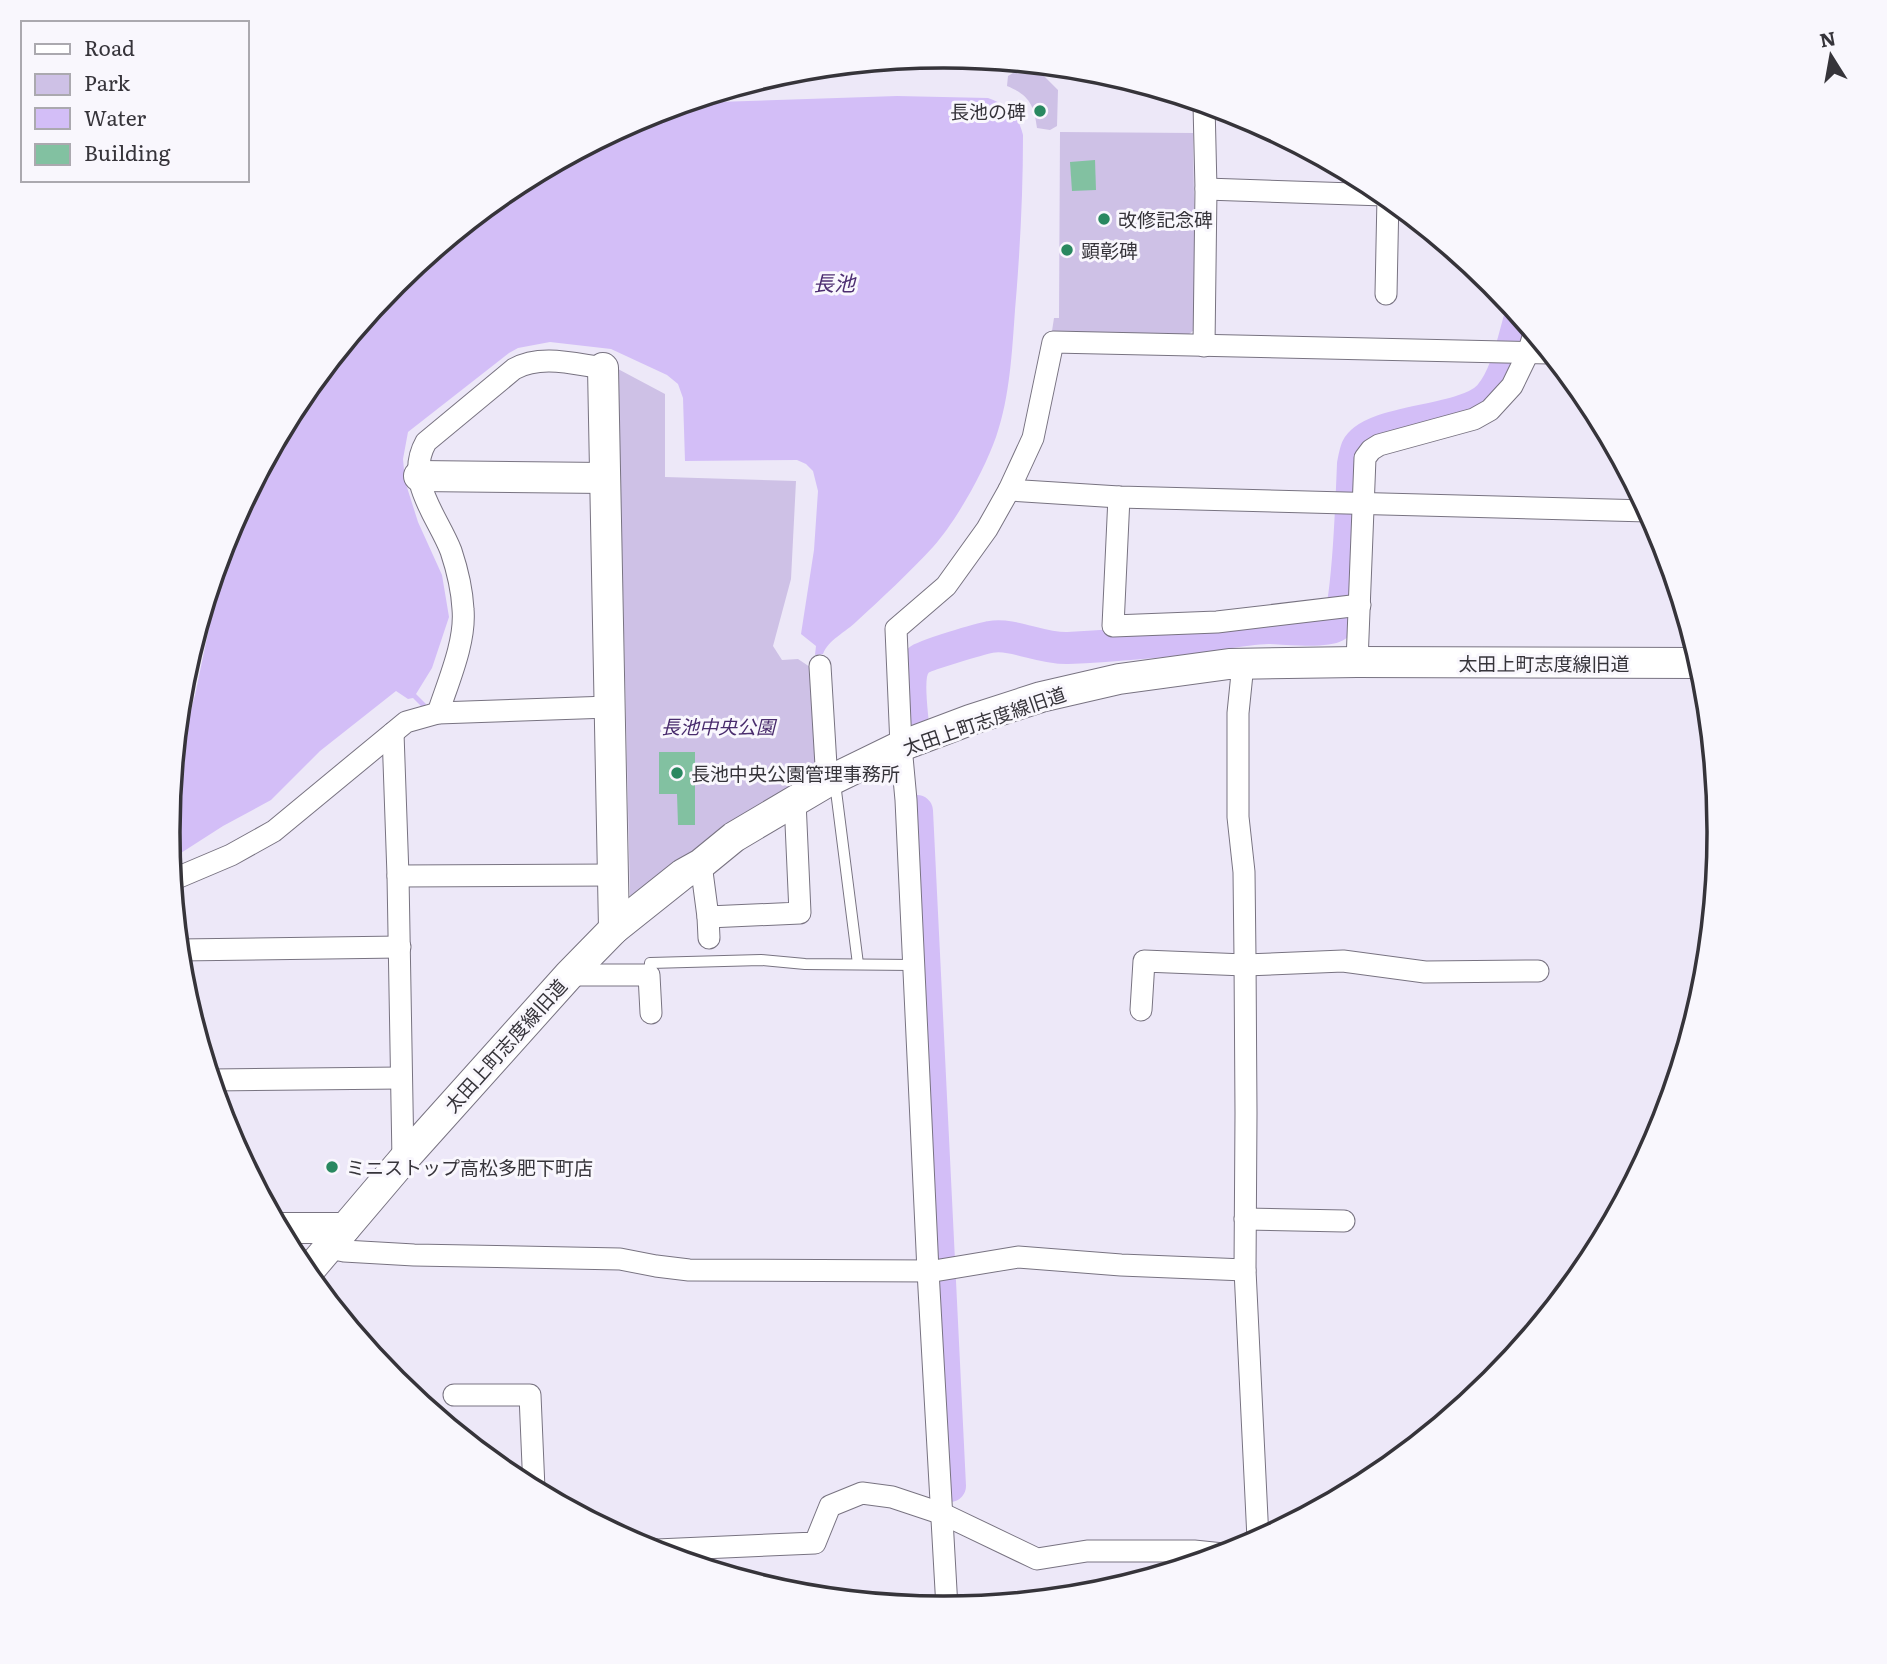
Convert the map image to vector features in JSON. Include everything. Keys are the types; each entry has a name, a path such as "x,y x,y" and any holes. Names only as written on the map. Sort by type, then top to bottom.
{"street":[{"path":"1204,346 1205,115"},
{"path":"1206,189 1365,195"},
{"path":"1386,210 1386,294"},
{"path":"946,1596 937,1270 913,965 896,629 946,586 987,529 1009,490 1033,438 1053,342 1526,349 1512,386 1490,410 1474,419 1379,445 1365,458 1354,503 1349,606 1357,662"},
{"path":"438,713 455,663 463,630 464,611 460,584 450,551 425,499 419,475 419,453 426,442 514,369 526,363 548,361 603,368 614,929"},
{"path":"419,475 605,478"},
{"path":"1009,490 1119,497 1636,511"},
{"path":"1119,497 1113,626 1216,622 1349,606"},
{"name":"太田上町志度線旧道","path":"314,1265 403,1160 569,975 614,929 734,837 831,780 901,746 1041,697 1119,679 1243,664 1688,663"},
{"path":"1243,664 1238,713 1238,817 1244,872 1247,1113 1245,1270 1257,1528"},
{"path":"820,666 831,780"},
{"path":"181,876 231,855 274,831 406,722 438,713 610,707"},
{"path":"393,733 403,1160"},
{"path":"708,917 809,912 795,801"},
{"path":"701,864 709,938"},
{"path":"398,876 613,875"},
{"path":"189,950 400,947"},
{"path":"1141,1010 1144,961 1245,965 1342,961 1425,972 1538,971"},
{"path":"569,975 649,975 651,1013"},
{"path":"221,1080 401,1078"},
{"path":"1245,1219 1344,1221"},
{"path":"292,1230 337,1238 344,1251 620,1259 689,1270 937,1270 1018,1257 1245,1270"},
{"path":"454,1395 530,1395 533,1476"},
{"path":"681,1549 815,1543 830,1506 862,1493 892,1497 943,1514 1037,1559 1087,1551 1200,1551"}],"lane":[{"path":"831,780 858,964"},
{"path":"649,975 650,963 761,960 805,964 913,965"}],"green space":[{"path":"1013,73 1043,75 1058,90 1057,126 1050,130 1037,128 1029,102 1021,93 1007,86 1008,76"},
{"path":"1060,132 1193,133 1196,328 1187,336 1052,331 1054,318 1059,318"},
{"name":"長池中央公園","path":"618,369 665,394 665,477 796,481 791,579 773,646 782,660 798,659 816,671 821,771 635,897 630,895"}],"water":[{"name":"長池","path":"897,96 988,98 1011,111 1018,121 1023,135 1022,201 1007,390 991,450 977,480 942,536 895,585 833,640 823,654 815,655 816,646 801,634 814,550 818,491 813,471 797,460 685,461 683,398 678,384 667,375 611,349 550,342 518,348 408,432 403,459 405,481 418,522 442,575 449,617 432,668 416,694 426,704 423,708 413,698 408,699 396,691 320,751 271,800 180,853 181,782 186,732 209,623 238,540 259,494 308,408 369,328 403,292 479,226 519,197 606,147 651,126 721,102"}],"building":[{"path":"1095,160 1096,190 1072,191 1070,162"},
{"name":"長池中央公園管理事務所","path":"659,752 695,752 695,825 678,825 677,794 659,794"}],"waterway":[{"path":"913,726 911,681 919,660 990,637 1009,637 1068,648 1268,628 1314,630 1336,626 1344,600 1353,464 1357,448 1380,431 1460,411 1477,405 1489,396 1504,369 1517,327"},
{"path":"917,811 950,1486"}],"place":[{"name":"長池の碑","path":"1040,111"},
{"name":"改修記念碑","path":"1104,219"},
{"name":"顕彰碑","path":"1067,250"},
{"name":"長池中央公園管理事務所","path":"677,773"},
{"name":"ミニストップ高松多肥下町店","path":"332,1167"}]}
